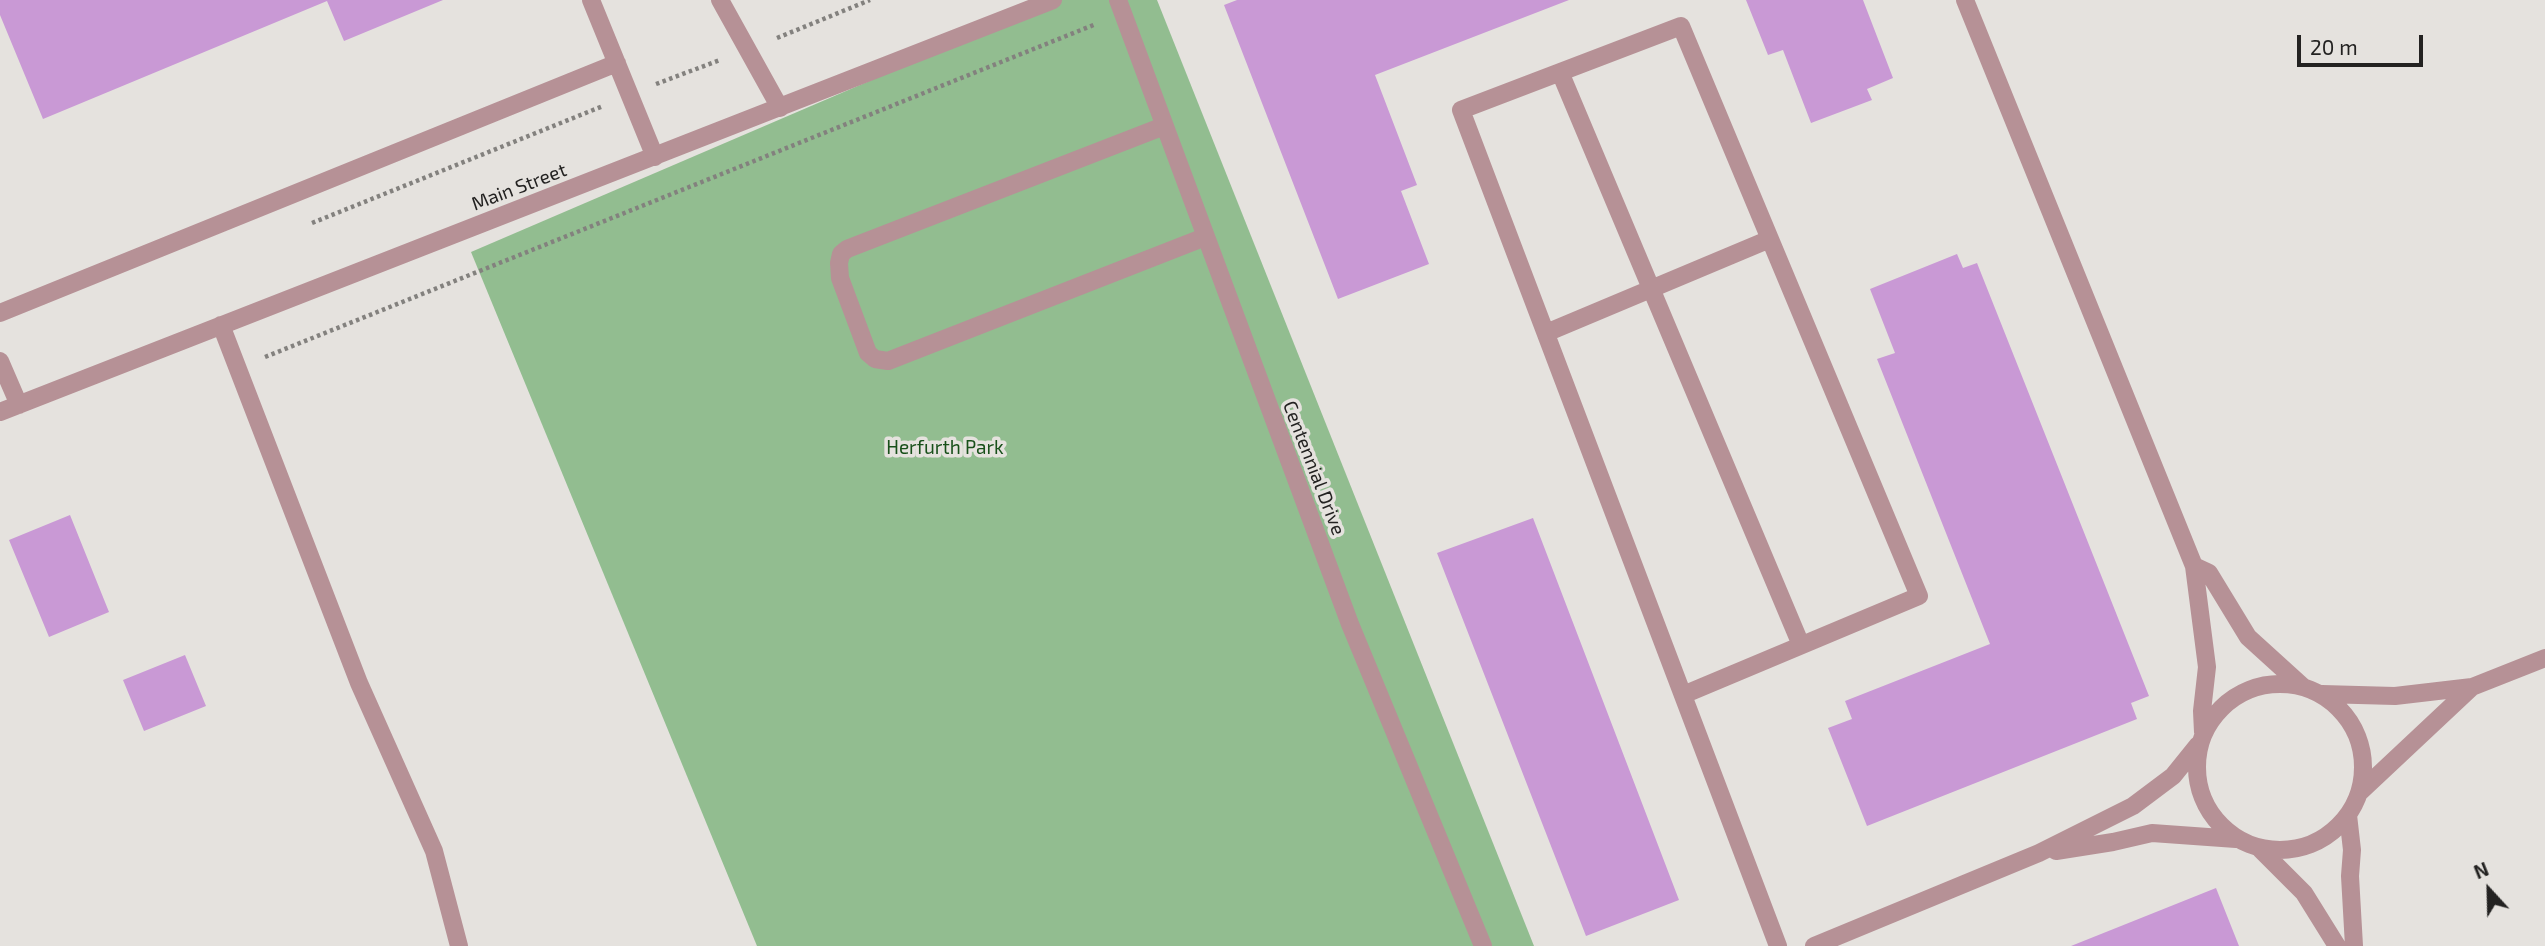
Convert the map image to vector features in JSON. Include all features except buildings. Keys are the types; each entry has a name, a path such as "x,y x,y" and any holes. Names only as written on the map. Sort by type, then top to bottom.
{"street":[{"path":"591,0 655,157"},
{"path":"720,0 780,108"},
{"name":"Main Street","path":"0,412 1053,0"},
{"path":"1815,946 2039,853 2133,806 2173,776 2202,737 2217,711 2237,695 2260,686 2281,683 2302,686 2322,694 2339,708 2352,724 2361,744 2364,768 2359,793 2348,815 2331,833 2309,845 2285,851 2260,849 2237,839 2218,824 2204,803 2197,780 2196,755 2202,737 2207,667 2194,566 1965,0"},
{"name":"Centennial Drive","path":"1120,7 1350,624 1483,946"},
{"path":"1683,695 1919,596 1681,26 1461,110 1778,946"},
{"path":"0,313 617,63"},
{"path":"1560,72 1801,645"},
{"path":"1164,125 848,249 841,254 840,278 868,353 875,359 888,361 1205,237"},
{"path":"1546,333 1770,239"},
{"path":"221,325 359,683 435,851 459,946"},
{"path":"0,361 19,405"},
{"path":"2194,566 2208,573 2248,637 2302,686"},
{"path":"2322,694 2395,696 2472,687 2545,659"},
{"path":"2359,793 2472,687"},
{"path":"2348,815 2352,850 2350,876 2354,946"},
{"path":"2039,853 2152,833 2237,839"},
{"path":"2260,849 2304,893 2337,946"}],"path":[{"path":"300,228 870,0"},
{"path":"237,367 1120,7"}],"green space":[{"name":"Herfurth Park","path":"1058,0 1157,0 1534,946 757,946 471,252"}]}
